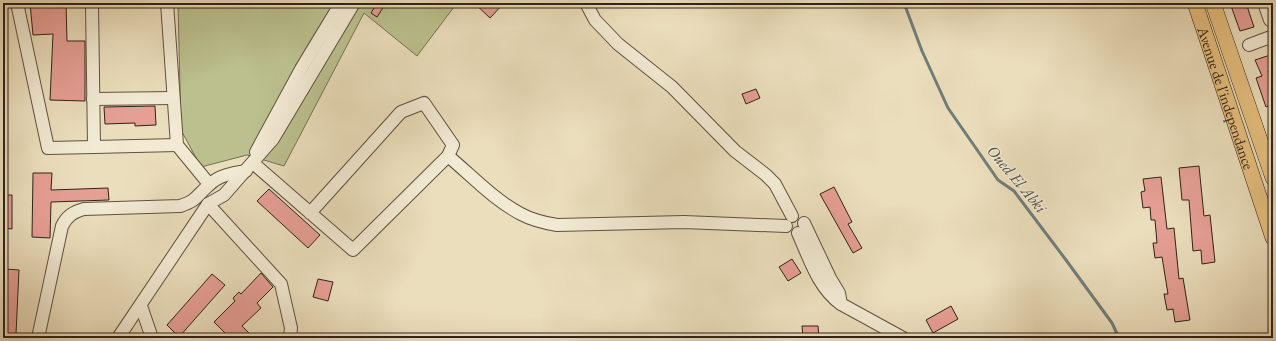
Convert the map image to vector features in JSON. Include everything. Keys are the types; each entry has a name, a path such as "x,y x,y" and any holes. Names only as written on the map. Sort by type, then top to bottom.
{"main road":[{"name":"Avenue de l'independance","path":"1195,3 1273,238"},
{"path":"1213,3 1273,178"}],"lane":[{"path":"17,3 48,148 177,145"},
{"path":"92,3 94,147"},
{"path":"168,3 177,145 209,184"},
{"path":"250,167 262,138 341,3"},
{"path":"118,338 141,306 208,204 224,195 273,139 354,3"},
{"path":"586,3 595,20 618,44 672,87 735,152 766,175 775,184 789,221"},
{"path":"1264,3 1270,20"},
{"path":"1249,45 1273,36"},
{"path":"93,98 174,98"},
{"path":"250,167 310,213 354,250 448,156 453,145 424,103 401,112 310,213"},
{"path":"448,156 503,203 522,215 540,222 557,225 789,221 800,217 801,228 820,281 832,297 841,304 903,338"},
{"path":"38,338 62,226 66,218 74,212 84,210 180,206 191,203 199,198 209,184 230,173 250,167"},
{"path":"208,204 281,284 291,328 290,338"},
{"path":"141,306 152,338"}],"green space":[{"path":"178,3 457,3 417,56 364,13 284,166 247,155 201,167 181,130"}],"building":[{"path":"30,3 66,3 67,41 85,41 85,101 50,100 53,34 33,35"},
{"path":"377,3 386,3 377,17 371,13"},
{"path":"474,3 504,3 490,18"},
{"path":"1230,3 1246,3 1254,27 1240,31"},
{"path":"1273,54 1273,68 1268,71 1273,85 1273,104 1266,107 1256,78 1262,76 1255,60"},
{"path":"756,89 760,98 746,104 742,94"},
{"path":"155,106 156,125 135,126 135,123 105,124 104,107"},
{"path":"1199,166 1204,216 1210,215 1215,262 1202,264 1201,250 1193,251 1189,200 1182,200 1179,168"},
{"path":"33,173 52,173 51,190 108,188 109,200 51,202 50,238 32,237"},
{"path":"1161,177 1167,229 1174,228 1179,279 1183,278 1190,320 1175,322 1173,309 1167,310 1164,294 1168,294 1162,257 1155,258 1153,243 1157,243 1155,220 1151,220 1150,207 1143,208 1141,192 1145,191 1143,179"},
{"path":"834,187 852,222 848,224 862,248 853,253 820,194"},
{"path":"269,189 320,235 308,248 257,201"},
{"path":"3,195 12,195 12,229 3,228"},
{"path":"792,259 801,273 788,281 779,267"},
{"path":"6,269 19,270 16,334 3,333"},
{"path":"261,273 273,287 257,303 261,308 242,326 254,338 230,338 214,322 235,301 233,298 239,292 241,294"},
{"path":"212,274 225,285 179,337 167,325"},
{"path":"318,279 333,282 328,301 313,297"},
{"path":"951,306 958,319 933,333 926,320"},
{"path":"802,326 818,326 819,338 803,338"}],"waterway":[{"name":"Oued El Abki","path":"904,3 922,51 948,108 998,180 1014,191 1066,260 1112,323 1119,338"}]}
